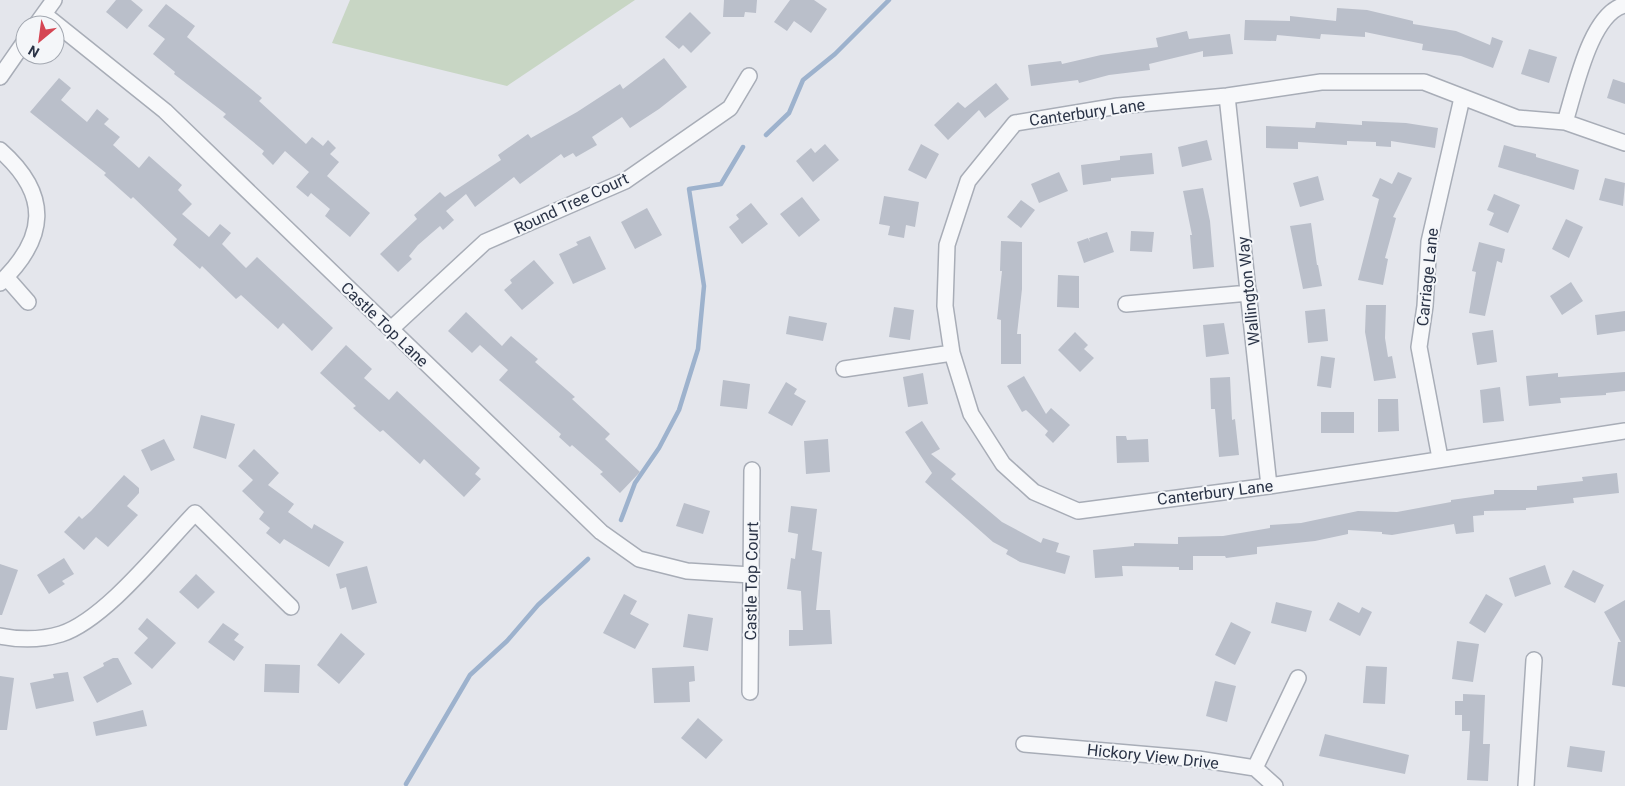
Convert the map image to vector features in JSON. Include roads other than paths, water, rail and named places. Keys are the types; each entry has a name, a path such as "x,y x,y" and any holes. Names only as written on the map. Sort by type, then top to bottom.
{"street":[{"path":"44,15 54,0"},
{"path":"1565,122 1597,27 1616,8 1625,6"},
{"name":"Castle Top Lane","path":"65,38 165,111 601,532 638,559 687,571 751,575"},
{"path":"0,76 15,55"},
{"name":"Round Tree Court","path":"391,330 485,242 625,181 730,108 749,76"},
{"name":"Canterbury Lane","path":"1625,143 1565,122 1517,118 1424,82 1321,82 1227,96 1118,106 1015,123 968,181 947,245 945,306 952,354 971,414 1004,464 1034,492 1078,511 1269,486 1440,458 1625,431"},
{"name":"Wallington Way","path":"1227,96 1269,486"},
{"name":"Carriage Lane","path":"1440,458 1419,347 1425,306 1428,242 1462,98"},
{"path":"0,150 27,179 36,203 37,223 32,243 24,257 3,280 28,302"},
{"path":"1126,304 1249,293"},
{"path":"844,369 952,354"},
{"name":"Castle Top Court","path":"750,692 752,470"},
{"path":"0,636 20,640 62,634 102,611 194,513 291,606"},
{"path":"1526,786 1534,660"},
{"path":"1275,786 1255,768 1298,678"},
{"name":"Hickory View Drive","path":"1024,744 1198,759 1255,768"}],"waterway":[{"path":"766,135 789,113 803,80 835,54 889,0"},
{"path":"621,520 635,483 659,448 679,410 698,349 704,286 689,189 721,184 743,147"},
{"path":"406,784 470,675 507,641 538,605 588,559"}]}
